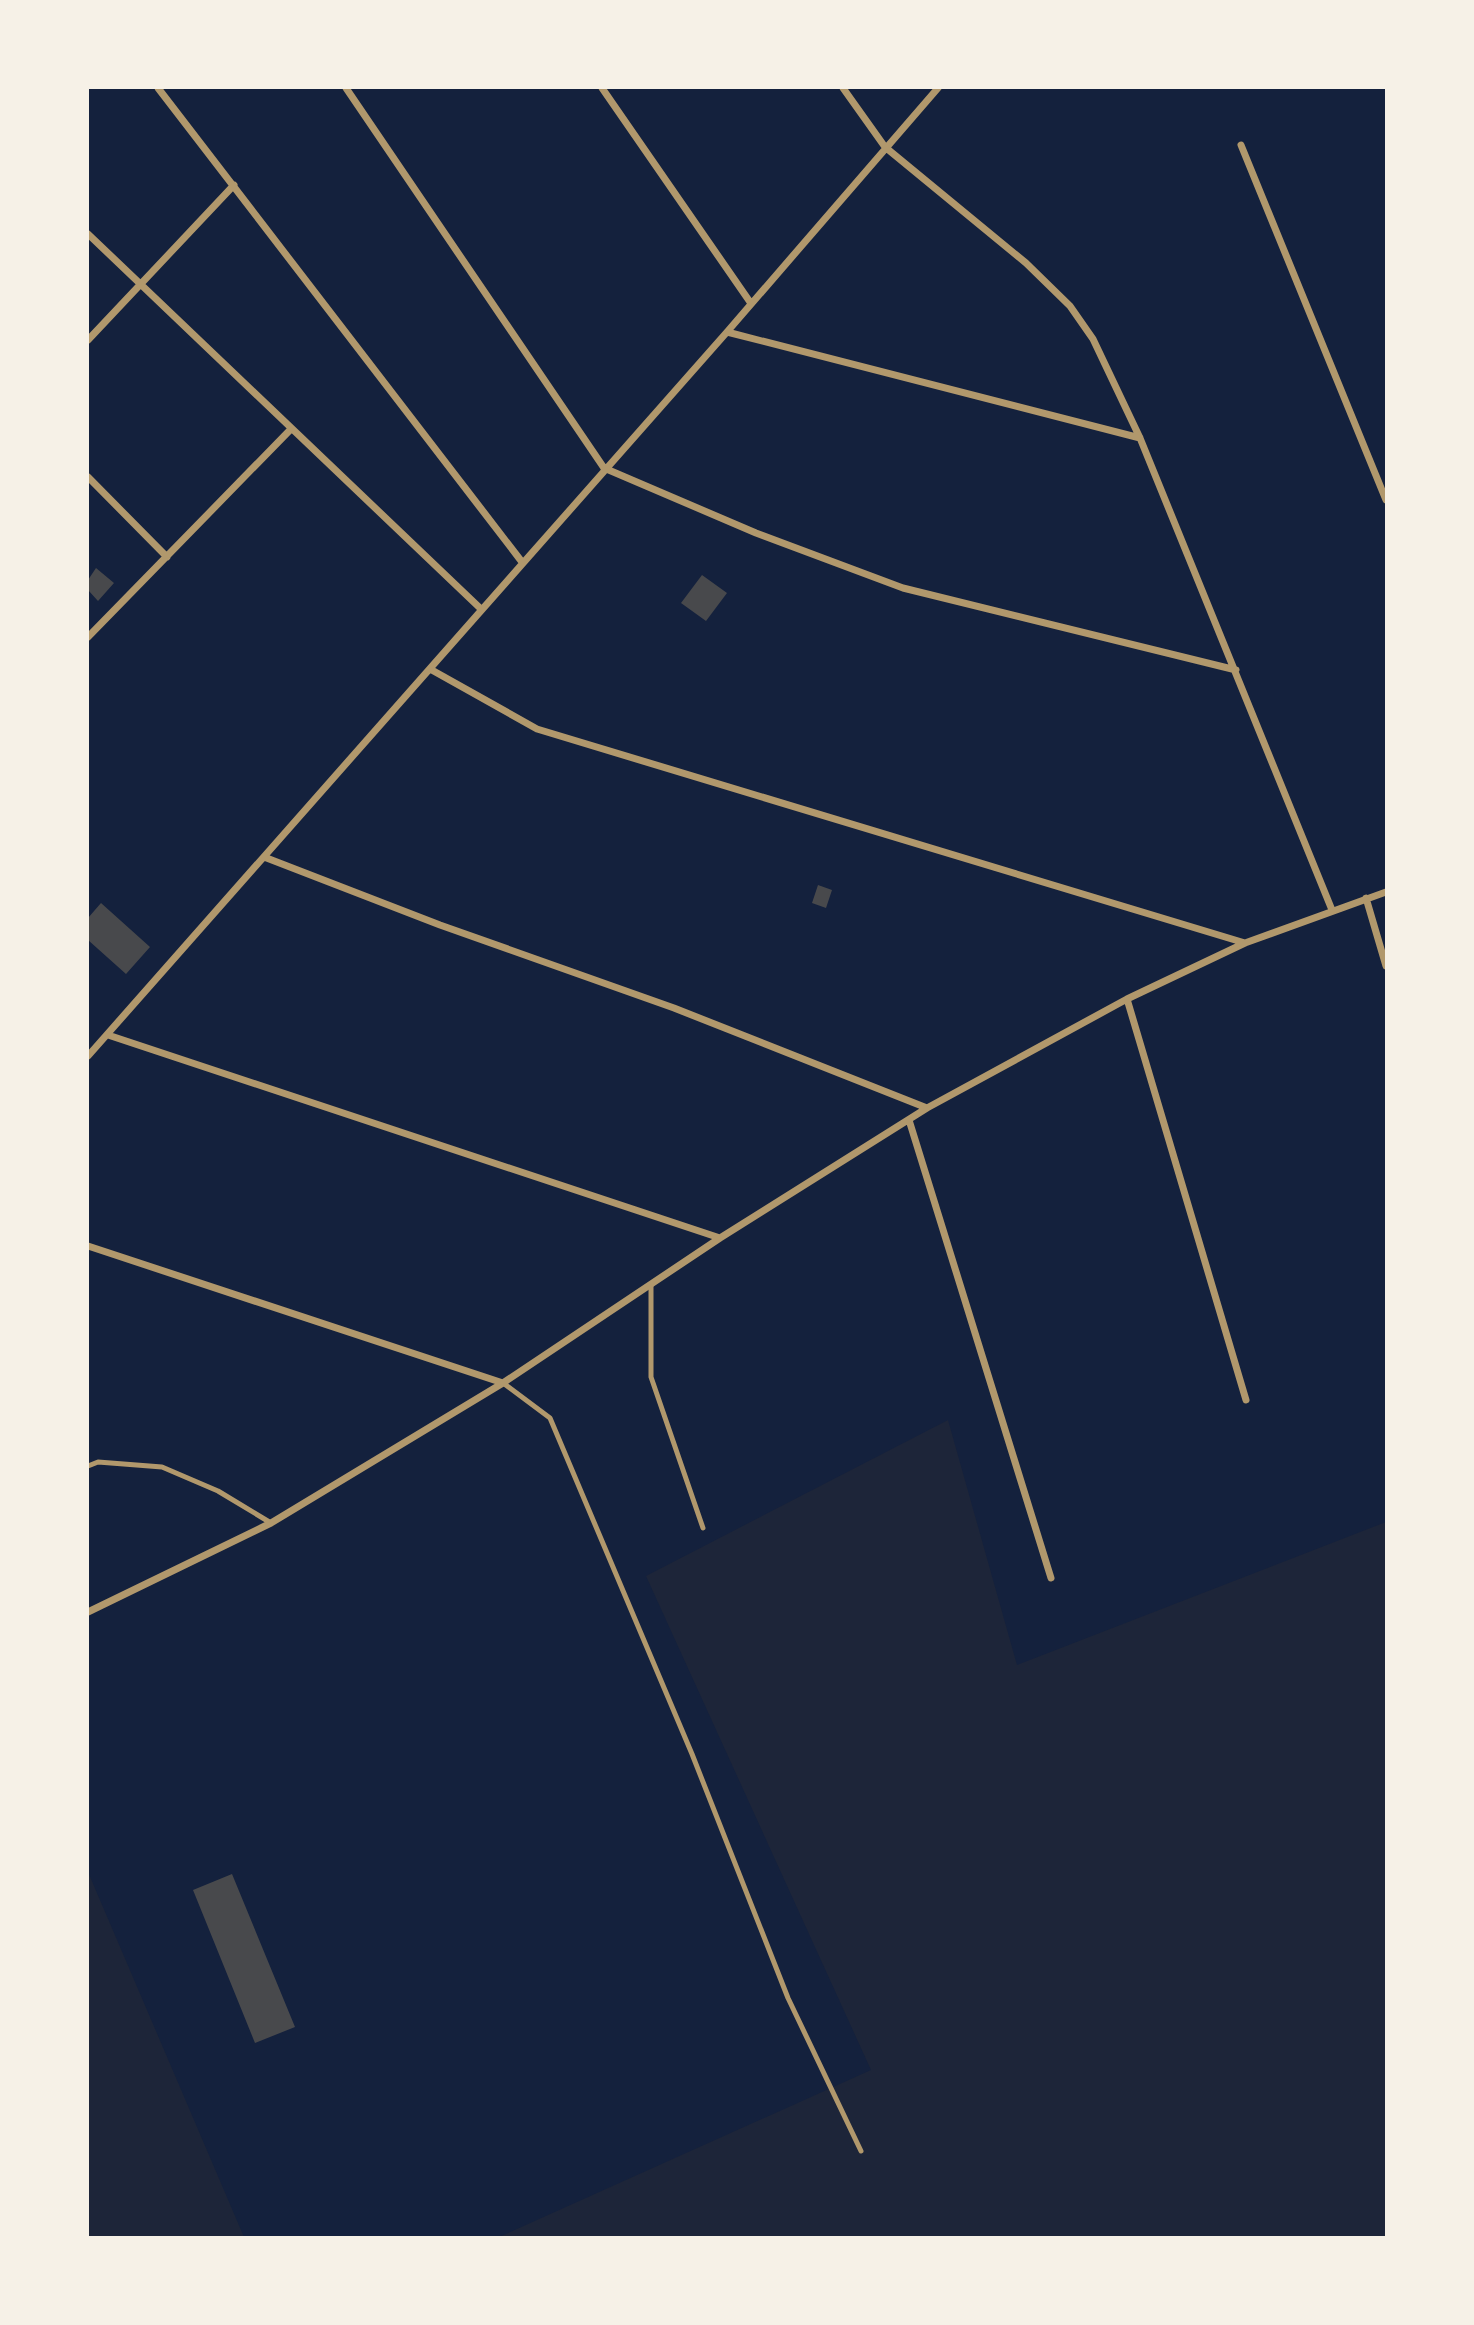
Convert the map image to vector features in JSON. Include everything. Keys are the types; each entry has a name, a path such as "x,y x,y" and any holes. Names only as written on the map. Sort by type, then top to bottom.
{"street":[{"path":"158,88 522,562"},
{"path":"346,88 604,468 756,533 903,588 1236,670"},
{"path":"602,88 750,302"},
{"path":"843,88 885,147 1026,263 1070,306 1093,339 1140,438 1332,909"},
{"path":"88,1056 604,468 727,332 750,302 938,88"},
{"path":"1241,145 1387,500"},
{"path":"88,340 233,185"},
{"path":"88,234 138,285 481,609"},
{"path":"727,332 1140,438"},
{"path":"88,638 291,429"},
{"path":"88,477 167,557"},
{"path":"430,668 537,729 1245,943"},
{"path":"264,857 440,925 674,1008 927,1108"},
{"path":"88,1612 271,1523 503,1383 720,1238 927,1108 1127,999 1245,943 1332,909 1387,892"},
{"path":"1366,898 1387,966"},
{"path":"1127,999 1246,1400"},
{"path":"108,1035 720,1238"},
{"path":"909,1119 1051,1578"},
{"path":"88,1246 503,1383"}],"lane":[{"path":"651,1283 651,1377 703,1528"},
{"path":"503,1383 550,1418 692,1754 788,1998 861,2151"},
{"path":"88,1466 99,1462 162,1467 218,1491 271,1523"}],"shaded area":[{"path":"948,1420 1017,1665 1386,1522 1386,2237 497,2238 871,2070 646,1576"},
{"path":"88,1872 244,2237 88,2237"}],"building":[{"path":"96,568 114,583 98,601 88,590 88,580"},
{"path":"702,575 727,593 706,621 681,603"},
{"path":"818,885 832,890 826,908 812,903"},
{"path":"101,903 150,947 126,974 88,940 88,918"},
{"path":"232,1874 295,2027 255,2043 193,1890"}]}
